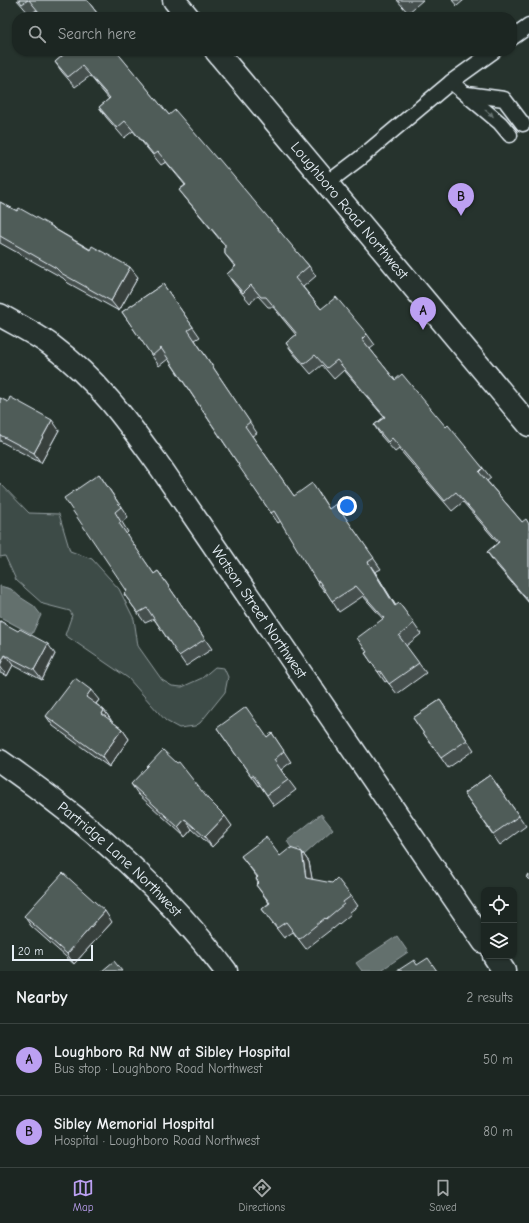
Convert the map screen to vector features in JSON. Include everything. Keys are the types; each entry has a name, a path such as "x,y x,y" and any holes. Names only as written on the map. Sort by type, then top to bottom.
{"street":[{"path":"174,0 184,12"},
{"name":"Loughboro Road Northwest","path":"220,56 529,425"},
{"name":"Watson Street Northwest","path":"0,315 52,346 82,370 125,417 481,938"},
{"name":"Partridge Lane Northwest","path":"0,761 56,801 99,836 126,861 184,920 226,971"},
{"path":"496,959 504,971"}],"lane":[{"path":"517,34 529,26"},
{"path":"326,184 359,159 451,82 487,56"},
{"path":"451,82 500,123 510,135"},
{"path":"466,94 504,99 523,124"}],"shaded area":[{"path":"0,483 29,513 59,514 70,551 92,559 119,589 134,619 138,646 162,680 172,686 182,687 202,678 215,667 224,668 228,677 225,692 200,723 195,726 179,728 166,721 128,678 65,635 72,615 70,611 43,604 16,580 5,556 0,557"},
{"path":"0,586 11,589 34,606 41,615 32,634 0,617"},
{"path":"321,814 333,829 304,855 299,848 294,852 287,841"},
{"path":"397,936 408,952 380,971 362,971 356,963"}],"building":[{"path":"19,0 28,0 22,4"},
{"path":"29,0 87,0 96,12 39,12"},
{"path":"62,56 120,56 169,115 175,110 217,159 218,158 309,266 295,278 321,309 336,297 367,334 362,339 395,380 402,374 446,427 448,425 483,468 479,472 522,522 526,519 529,524 529,602 487,552 499,542 456,492 445,501 392,438 388,442 374,425 385,417 337,360 327,368 315,355 304,364 286,343 297,334 266,297 261,297 251,285 243,293 227,274 236,266 225,254 225,245 179,190 186,185 158,152 154,155 125,121 117,128 99,107 110,98 82,66 68,77 55,62"},
{"path":"0,202 17,211 19,208 90,250 92,246 130,267 111,301 0,236"},
{"path":"163,284 193,327 188,330 250,422 245,426 294,496 312,483 329,509 336,504 374,558 368,562 395,606 399,603 414,623 399,636 419,663 389,684 380,671 378,672 357,638 384,618 356,586 332,601 319,581 317,582 274,511 271,513 161,348 152,356 122,312"},
{"path":"10,397 52,420 34,453 0,435 0,398 8,402"},
{"path":"99,474 121,507 115,512 121,522 119,523 154,574 158,571 205,639 179,656 147,608 138,613 124,594 127,591 64,498"},
{"path":"0,621 18,631 20,629 48,644 34,670 5,655 0,665"},
{"path":"75,678 91,690 86,697 104,710 102,714 122,729 102,757 46,716"},
{"path":"440,700 467,740 441,758 413,718"},
{"path":"246,707 267,737 272,733 284,751 274,760 288,780 267,795 253,775 251,776 217,728"},
{"path":"163,750 177,763 179,762 208,799 225,816 205,837 185,819 178,827 131,784"},
{"path":"490,775 519,816 493,834 464,793"},
{"path":"266,837 280,856 290,848 302,852 306,878 332,883 337,878 351,896 326,919 325,918 299,939 286,922 277,928 262,909 270,903 256,885 259,882 256,879 258,877 241,856"},
{"path":"63,873 105,911 67,954 24,916"},
{"path":"428,958 437,971 397,971 414,960 417,965"},
{"path":"114,961 122,971 102,971"}],"place":[{"name":"Sibley Memorial Hospital","path":"461,216"},
{"name":"Loughboro Rd NW at Sibley Hospital","path":"423,330"}]}
